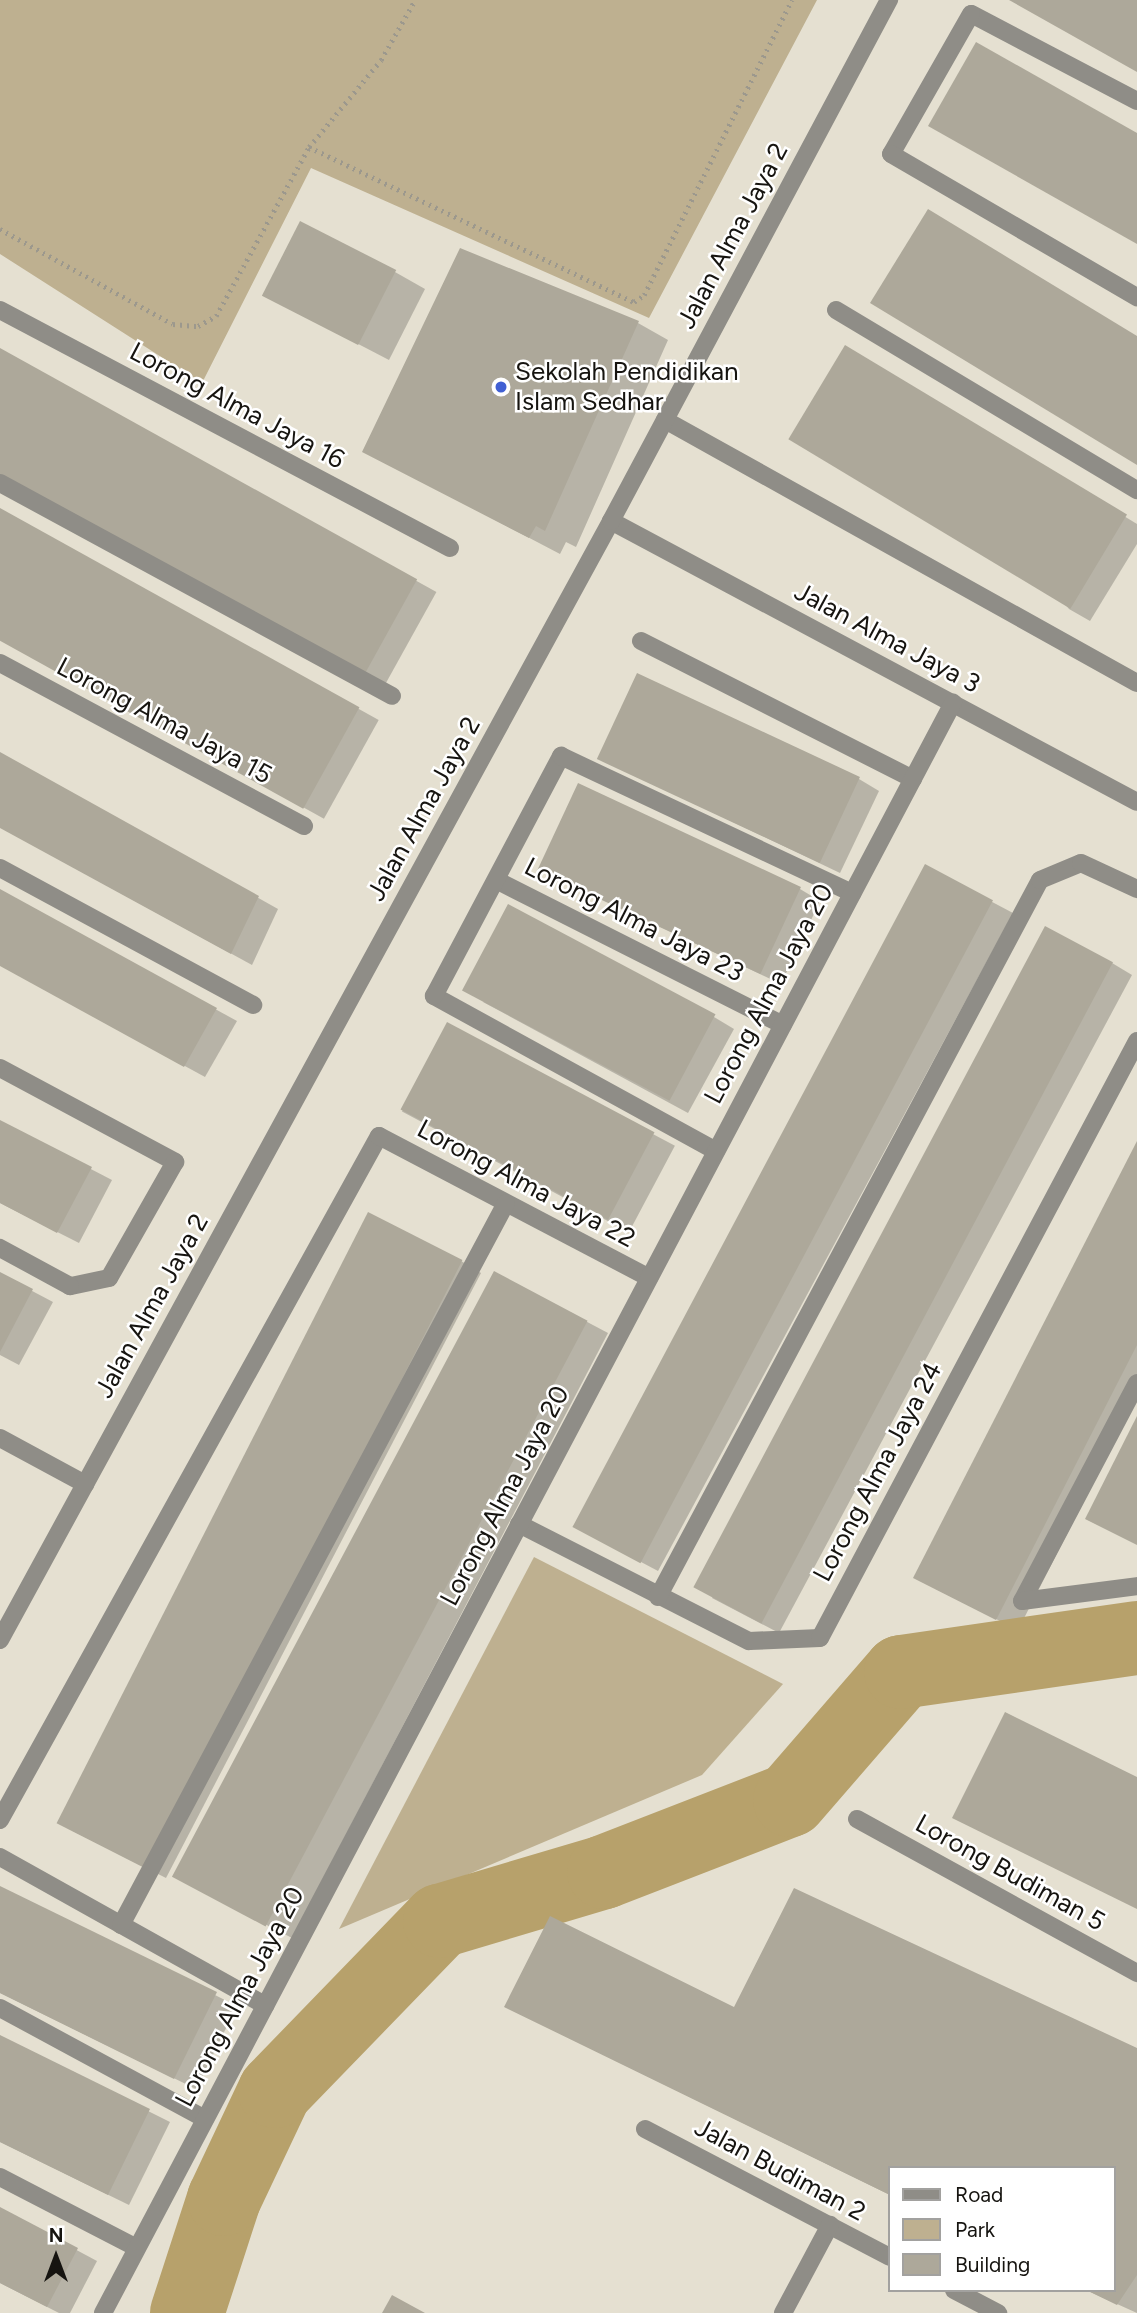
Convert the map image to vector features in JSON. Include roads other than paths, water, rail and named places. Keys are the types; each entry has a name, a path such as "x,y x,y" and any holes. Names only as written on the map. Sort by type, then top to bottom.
{"street":[{"name":"Jalan Alma Jaya 2","path":"0,1640 611,521 889,0"},
{"path":"1137,101 971,13 891,154 1137,297"},
{"name":"Lorong Alma Jaya 16","path":"0,310 450,548"},
{"path":"836,310 1137,490"},
{"path":"665,419 1136,679"},
{"path":"0,483 392,696"},
{"name":"Jalan Alma Jaya 3","path":"611,521 1137,802"},
{"path":"641,641 913,779"},
{"name":"Lorong Alma Jaya 15","path":"0,663 304,826"},
{"name":"Lorong Alma Jaya 20","path":"103,2313 953,703"},
{"path":"716,1151 434,996 498,881 561,755 852,893"},
{"path":"658,1597 1040,880 1081,863 1137,889"},
{"path":"0,868 253,1005"},
{"name":"Lorong Alma Jaya 23","path":"498,881 783,1025"},
{"name":"Lorong Alma Jaya 24","path":"519,1524 749,1642 820,1638 1137,1041"},
{"path":"0,1068 175,1161 109,1278 70,1286 0,1248"},
{"name":"Lorong Alma Jaya 22","path":"0,1820 379,1136 649,1278"},
{"path":"121,1925 506,1203"},
{"path":"1137,1383 1022,1601 1137,1586"},
{"path":"0,1438 85,1484"},
{"name":"Lorong Budiman 5","path":"857,1819 1137,1973"},
{"path":"0,1857 265,2005"},
{"path":"0,2008 205,2119"},
{"name":"Jalan Budiman 2","path":"645,2129 888,2256"},
{"path":"0,2177 137,2248"},
{"path":"783,2313 830,2225"},
{"path":"958,2292 998,2313"}],"waterway":[{"path":"187,2313 224,2199 275,2091 440,1921 604,1872 790,1800 901,1672 1137,1638"}],"place":[{"name":"Sekolah Pendidikan Islam Sedhar","path":"501,387"}]}
